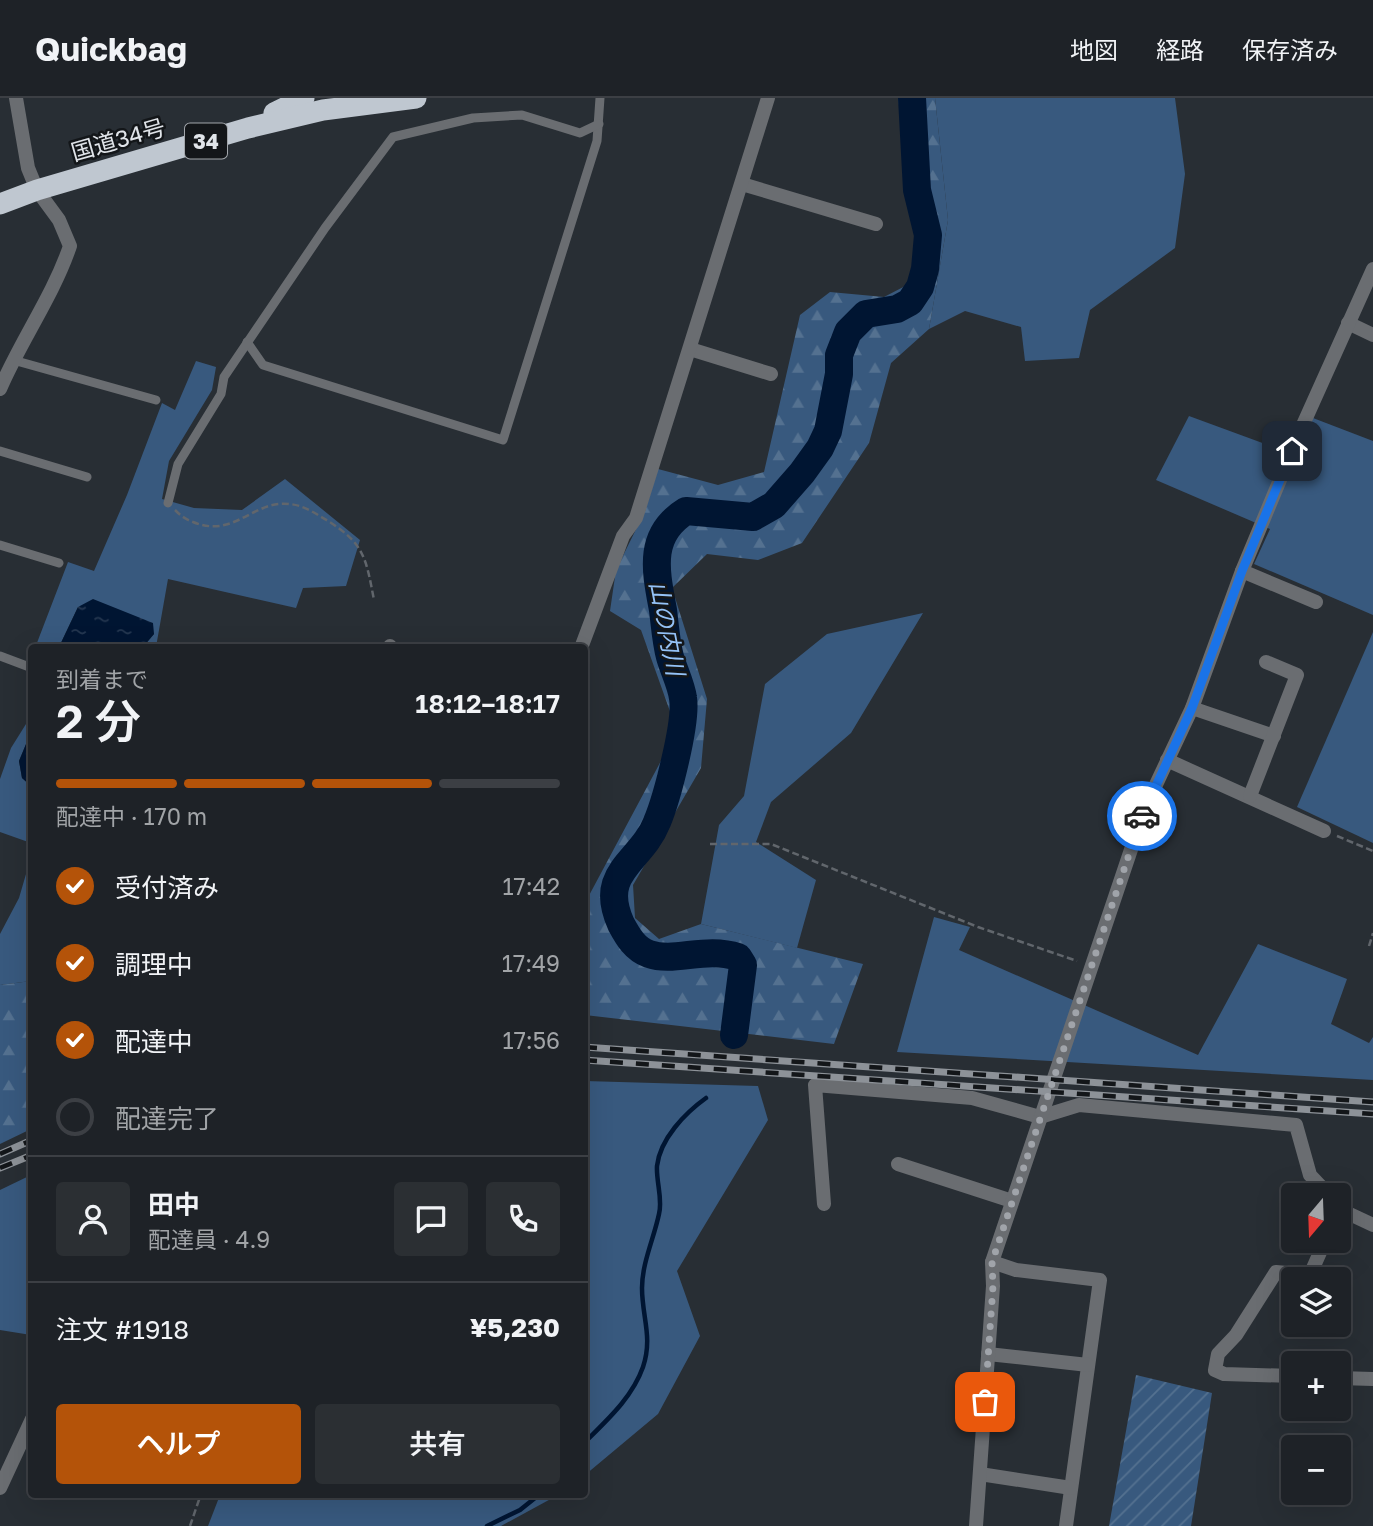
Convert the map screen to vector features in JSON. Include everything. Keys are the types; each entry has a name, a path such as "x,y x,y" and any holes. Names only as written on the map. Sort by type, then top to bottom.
{"highway":[{"path":"248,128 304,98"},
{"name":"国道34号","path":"0,204 37,190 248,128 323,110 416,98"}],"street":[{"path":"0,389 60,275 70,246 59,220 37,190 28,168 16,98"},
{"path":"582,644 623,536 636,518 768,98"},
{"path":"742,184 876,224"},
{"path":"976,1526 993,1286 992,1262 1145,808 1192,708 1242,571 1301,427 1373,269"},
{"path":"1348,324 1373,335"},
{"path":"690,349 771,374"},
{"path":"1242,571 1316,602"},
{"path":"1250,796 1297,675 1266,662"},
{"path":"1192,708 1275,736"},
{"path":"1167,760 1324,831"},
{"path":"824,1204 815,1085 972,1098 1040,1117 1079,1105 1296,1125 1310,1175 1318,1183"},
{"path":"898,1164 1012,1201"},
{"path":"1351,1215 1373,1225"},
{"path":"1281,1376 1224,1374 1214,1370 1218,1354 1236,1335 1276,1272 1310,1275 1320,1253"},
{"path":"992,1262 1016,1270 1100,1280 1066,1526"},
{"path":"988,1354 1088,1365"},
{"path":"1351,1378 1373,1379"},
{"path":"0,1488 28,1428"},
{"path":"980,1474 1071,1488"}],"lane":[{"path":"247,342 263,365 503,439 597,141 600,98"},
{"path":"168,503 178,464 220,394 224,377 325,228 393,136 473,118 522,115 580,133 599,124"},
{"path":"13,360 156,400"},
{"path":"0,451 87,477"},
{"path":"0,545 59,564"},
{"path":"0,656 28,666"}],"path":[{"path":"168,503 181,517 203,526 222,527 271,506 288,503 305,507 349,534 359,546 374,600"},
{"path":"1324,831 1373,851"},
{"path":"710,844 771,844 978,927 1091,966"},
{"path":"1369,946 1373,933"},
{"path":"190,1526 200,1498"}],"green space":[{"path":"898,98 935,98 948,220 929,329 891,363 869,443 802,543 758,560 707,554 672,588 707,699 701,768 633,885 635,918 659,939 701,924 863,964 834,1044 588,1015 588,897 677,731 641,630 610,611 616,570 645,511 658,469 718,485 764,472 800,315 830,292 884,297 913,282 918,238"},
{"path":"935,98 1175,98 1185,174 1175,248 1090,310 1079,358 1025,361 1021,327 965,311 929,329 948,220"},
{"path":"196,361 216,367 212,390 169,461 162,499 194,508 242,510 285,479 360,540 346,586 303,588 296,608 168,579 157,644 146,644 154,634 78,607 60,644 37,644 68,562 94,571 162,403 175,410"},
{"path":"1189,416 1298,456 1313,418 1373,441 1373,615 1254,564 1270,529 1156,480"},
{"path":"923,613 851,733 771,802 756,842 816,880 797,948 701,924 719,825 744,796 765,684 827,634"},
{"path":"1373,632 1373,843 1297,807"},
{"path":"28,721 28,739 19,761 22,778 28,783 28,842 0,832 0,779 11,748"},
{"path":"28,867 28,981 0,985 0,934 19,898"},
{"path":"934,917 970,927 959,950 1198,1055 1258,944 1347,979 1331,1024 1369,1043 1373,1037 1373,1080 897,1052"},
{"path":"28,981 28,1130 0,1144 0,985"},
{"path":"588,1081 758,1086 768,1120 677,1271 700,1336 658,1414 588,1472"},
{"path":"28,1176 28,1335 0,1330 0,1190"},
{"path":"1136,1375 1212,1393 1191,1526 1109,1526"},
{"path":"218,1498 552,1498 501,1526 208,1526"}],"water":[{"path":"93,599 153,623 154,634 146,644 60,644 78,607"},
{"path":"28,739 28,783 22,778 19,761"}],"waterway":[{"name":"山の内川","path":"734,1035 743,965 738,957 714,953 669,957 649,954 629,938 615,906 614,891 618,879 650,836 657,822 671,779 682,724 683,698 667,646 657,555 665,531 686,511 753,517 774,505 802,473 820,448 828,431 839,374 839,355 848,332 866,314 897,309 910,302 920,287 925,269 928,235 917,190 912,98"},
{"path":"588,1439 626,1399 643,1367 647,1346 642,1298 643,1279 660,1208 657,1172 659,1156 675,1128 706,1098"},
{"path":"487,1526 520,1510 535,1498"}],"railway":[{"path":"588,1047 1373,1102"},
{"path":"588,1060 1373,1114"},
{"path":"0,1154 28,1142"},
{"path":"0,1168 28,1157"}],"way so far":[{"path":"985,1402 993,1286 992,1262 1142,816"}],"route":[{"path":"1142,816 1192,708 1242,571 1292,451"}]}
